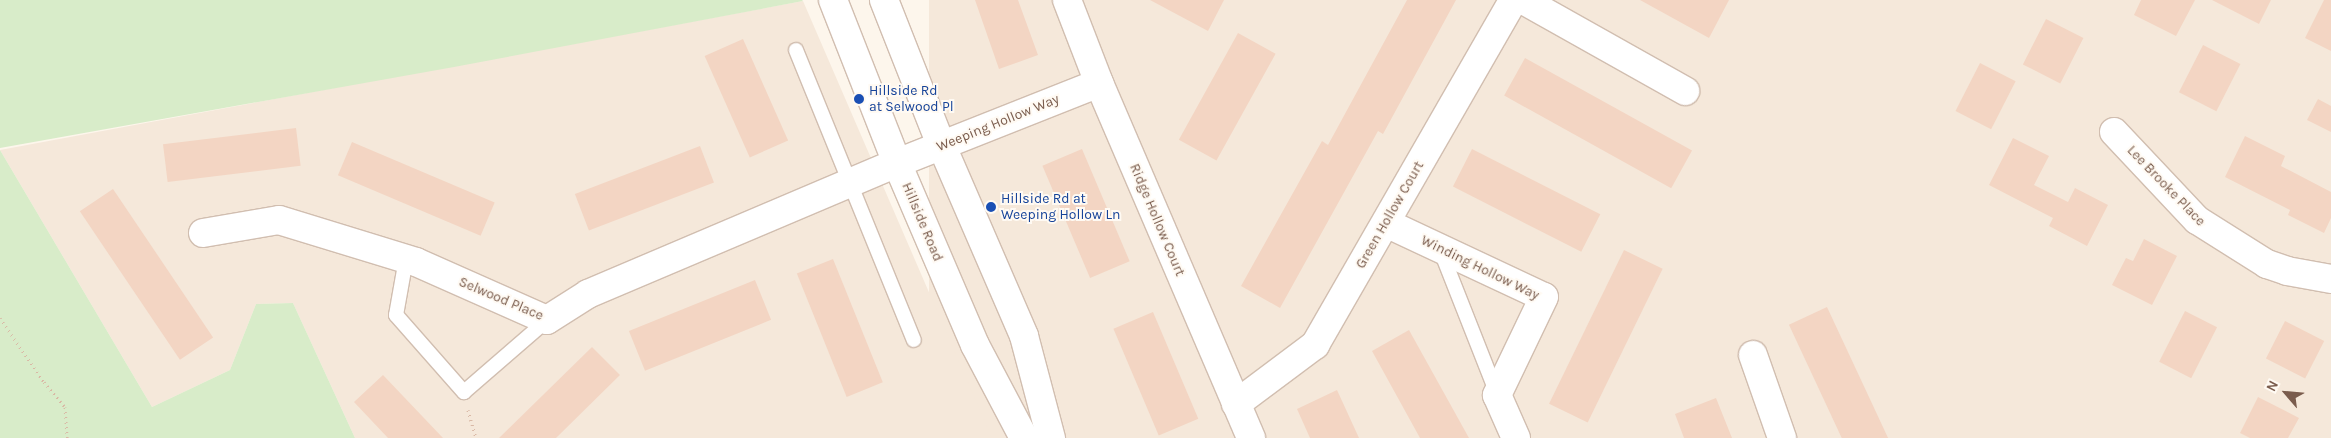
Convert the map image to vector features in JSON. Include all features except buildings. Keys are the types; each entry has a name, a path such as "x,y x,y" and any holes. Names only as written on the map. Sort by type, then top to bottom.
{"street":[{"name":"Hillside Road","path":"833,0 897,163 975,345 1024,438"},
{"path":"884,0 942,146 1024,336 1051,438"},
{"name":"Ridge Hollow Court","path":"1067,0 1099,83 1251,438"},
{"name":"Green Hollow Court","path":"1236,404 1315,345 1513,0"},
{"path":"1523,0 1685,91"},
{"name":"Weeping Hollow Way","path":"897,163 1099,83"},
{"name":"Lee Brooke Place","path":"2114,132 2196,220 2267,264 2287,271 2331,278"},
{"name":"Selwood Place","path":"203,233 280,220 406,259 547,320 588,294 897,163"},
{"name":"Winding Hollow Way","path":"1386,223 1544,296 1497,395"},
{"path":"1753,355 1782,438"},
{"path":"1497,395 1516,438"}],"lane":[{"path":"796,50 914,340"},
{"path":"1440,248 1497,395"},
{"path":"406,259 396,314 464,392 547,320"}],"path":[{"path":"0,318 44,382 65,408 67,438"},
{"path":"464,392 476,438"}],"shaded area":[{"path":"929,0 2331,0 2331,438 929,438"},
{"path":"803,1 992,438 355,438 293,303 256,304 230,370 152,407 0,150"}],"green space":[{"path":"0,0 803,1 454,67 0,148"},
{"path":"0,150 152,407 230,370 256,304 293,303 355,438 0,438"}],"place":[{"name":"Hillside Rd at Selwood Pl","path":"859,99"},
{"name":"Hillside Rd at Weeping Hollow Ln","path":"991,207"}]}
